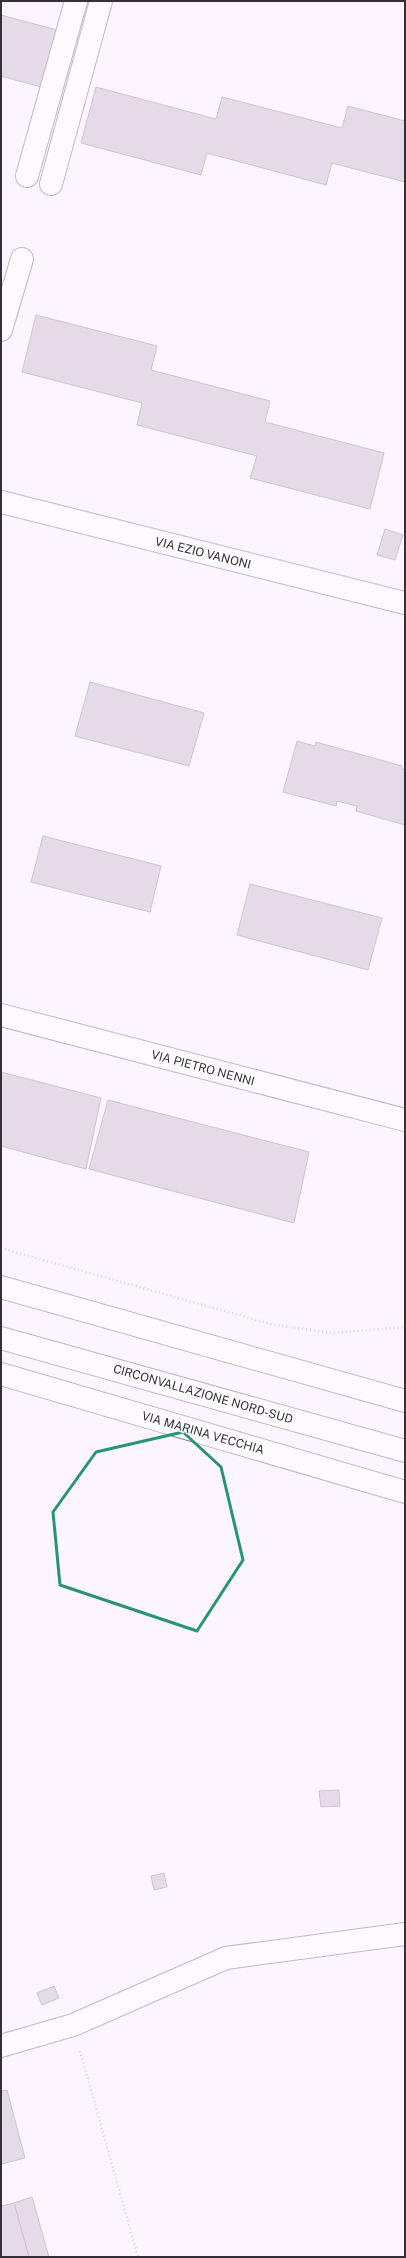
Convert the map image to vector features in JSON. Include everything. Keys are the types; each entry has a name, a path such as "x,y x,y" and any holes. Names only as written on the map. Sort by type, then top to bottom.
{"main road":[{"path":"28,176 76,1"},
{"path":"51,184 101,1"},
{"path":"1,330 22,260"},
{"name":"VIA EZIO VANONI","path":"1,502 405,603"},
{"name":"VIA PIETRO NENNI","path":"1,1015 405,1120"},
{"path":"1,1287 405,1401"},
{"name":"CIRCONVALLAZIONE NORD-SUD","path":"1,1338 405,1451"},
{"name":"VIA MARINA VECCHIA","path":"1,1374 405,1492"},
{"path":"1,2046 73,2025 226,1958 405,1934"}],"path":[{"path":"1,1248 274,1325 332,1333 405,1327"},
{"path":"73,2025 138,2257"}],"highlighted area":[{"path":"183,1432 221,1467 243,1560 197,1631 60,1585 53,1512 96,1452"}],"building":[{"path":"1,15 57,30 41,87 1,76"},
{"path":"96,87 216,119 222,97 342,128 348,106 405,121 405,182 332,163 326,185 207,153 201,175 81,143"},
{"path":"36,315 157,346 151,370 270,401 265,422 384,453 370,509 250,478 257,456 137,425 142,403 22,372"},
{"path":"385,529 403,535 395,560 377,555"},
{"path":"90,682 204,713 189,766 75,736"},
{"path":"297,741 315,746 316,742 402,766 402,769 405,770 405,825 356,811 357,806 337,801 336,806 283,792"},
{"path":"43,836 161,866 150,912 31,882"},
{"path":"250,884 382,918 368,970 237,935"},
{"path":"1,1072 101,1098 86,1169 1,1146"},
{"path":"108,1100 309,1152 294,1223 89,1169"},
{"path":"339,1790 340,1806 321,1807 319,1791"},
{"path":"164,1873 167,1887 154,1890 151,1876"},
{"path":"54,1986 59,1998 42,2005 37,1993"},
{"path":"7,2090 25,2158 1,2164 1,2091"},
{"path":"32,2197 49,2257 29,2257 14,2203"},
{"path":"14,2203 29,2257 1,2257 1,2206"}]}
